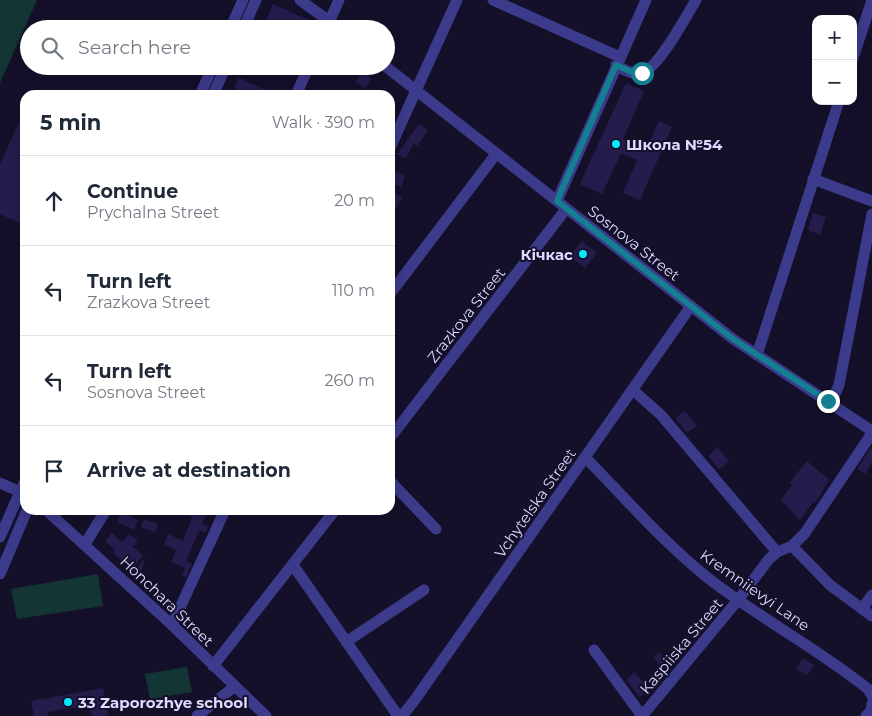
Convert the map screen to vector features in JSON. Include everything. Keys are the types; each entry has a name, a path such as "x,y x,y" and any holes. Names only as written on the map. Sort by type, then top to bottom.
{"street":[{"path":"234,20 243,0"},
{"path":"247,20 256,0"},
{"path":"300,0 322,20"},
{"path":"330,20 339,0"},
{"path":"395,137 457,0"},
{"path":"492,0 618,61 634,73 642,73 655,65 696,0"},
{"path":"557,201 646,0"},
{"path":"857,46 872,0"},
{"name":"Sosnova Street","path":"395,74 733,339 872,432"},
{"path":"202,90 209,75"},
{"path":"215,90 222,75"},
{"path":"298,90 305,75"},
{"path":"757,355 838,105"},
{"path":"395,287 496,154"},
{"path":"813,178 872,202"},
{"name":"Zrazkova Street","path":"395,431 566,209"},
{"path":"828,401 839,385 872,214"},
{"name":"Vchytelska Street","path":"402,716 691,306"},
{"path":"633,390 660,415 761,536 777,552"},
{"name":"Kaspiiska Street","path":"642,716 738,600 769,559 777,552 792,546 805,533 872,432"},
{"name":"Kremniievyi Lane","path":"585,457 660,536 708,578 828,659 868,689 872,696"},
{"path":"0,483 20,492"},
{"path":"395,485 436,529"},
{"path":"0,537 20,497"},
{"path":"0,574 26,515"},
{"name":"Honchara Street","path":"52,515 85,544 266,716"},
{"path":"85,544 103,515"},
{"path":"172,626 223,515"},
{"path":"213,666 331,515"},
{"path":"792,546 830,585 872,616"},
{"path":"293,565 398,716"},
{"path":"346,642 424,590"},
{"path":"862,609 872,596"},
{"path":"594,650 642,716"},
{"path":"197,716 234,687"}],"green space":[{"path":"0,0 37,0 28,20 20,20 20,38 0,83"},
{"path":"98,574 103,606 17,619 11,589"},
{"path":"187,667 192,692 150,699 145,674"}],"building":[{"path":"273,4 309,20 266,20"},
{"path":"360,75 366,75 371,79 365,88 355,82"},
{"path":"239,78 267,90 238,90 234,88"},
{"name":"Школа №54","path":"626,83 644,91 623,139 646,150 659,121 672,127 640,200 623,193 637,160 621,153 602,194 580,184"},
{"path":"20,120 20,223 0,214 0,164"},
{"path":"419,124 428,130 417,146 414,143 405,159 397,154"},
{"path":"395,171 405,176 401,187 395,184"},
{"path":"395,193 402,197 395,210"},
{"path":"813,213 826,217 820,235 808,230"},
{"name":"Кічкас","path":"582,241 597,253 585,268 570,256"},
{"path":"685,411 697,426 687,433 675,418"},
{"path":"872,446 872,463 865,474 857,469"},
{"path":"717,447 729,461 719,469 708,456"},
{"path":"807,461 829,480 816,502 814,501 800,520 781,500 792,485 790,483"},
{"path":"120,515 127,515 138,520 134,530 117,522"},
{"path":"187,515 206,515 202,524 208,526 206,533 199,530 186,561 192,564 186,577 182,575 185,568 171,562 176,550 164,544 168,534 183,541 192,517"},
{"path":"144,519 158,524 155,532 141,527"},
{"path":"112,533 122,542 129,534 138,541 134,546 130,544 143,556 134,566 124,558 122,561 113,553 115,550 105,541"},
{"path":"145,558 141,572 144,573 139,579 124,566 135,570"},
{"path":"659,652 670,664 663,669 653,657"},
{"path":"803,658 814,665 807,675 796,669"},
{"path":"634,672 649,689 640,697 626,680"},
{"path":"103,688 108,716 92,716 89,705 48,712 49,716 34,716 31,701"}],"place":[{"name":"Школа №54","path":"616,144"},
{"name":"Кічкас","path":"583,254"},
{"name":"33 Zaporozhye school","path":"68,702"}],"route":[{"path":"642,73 634,73 616,65 557,201 733,339 828,401"}]}
